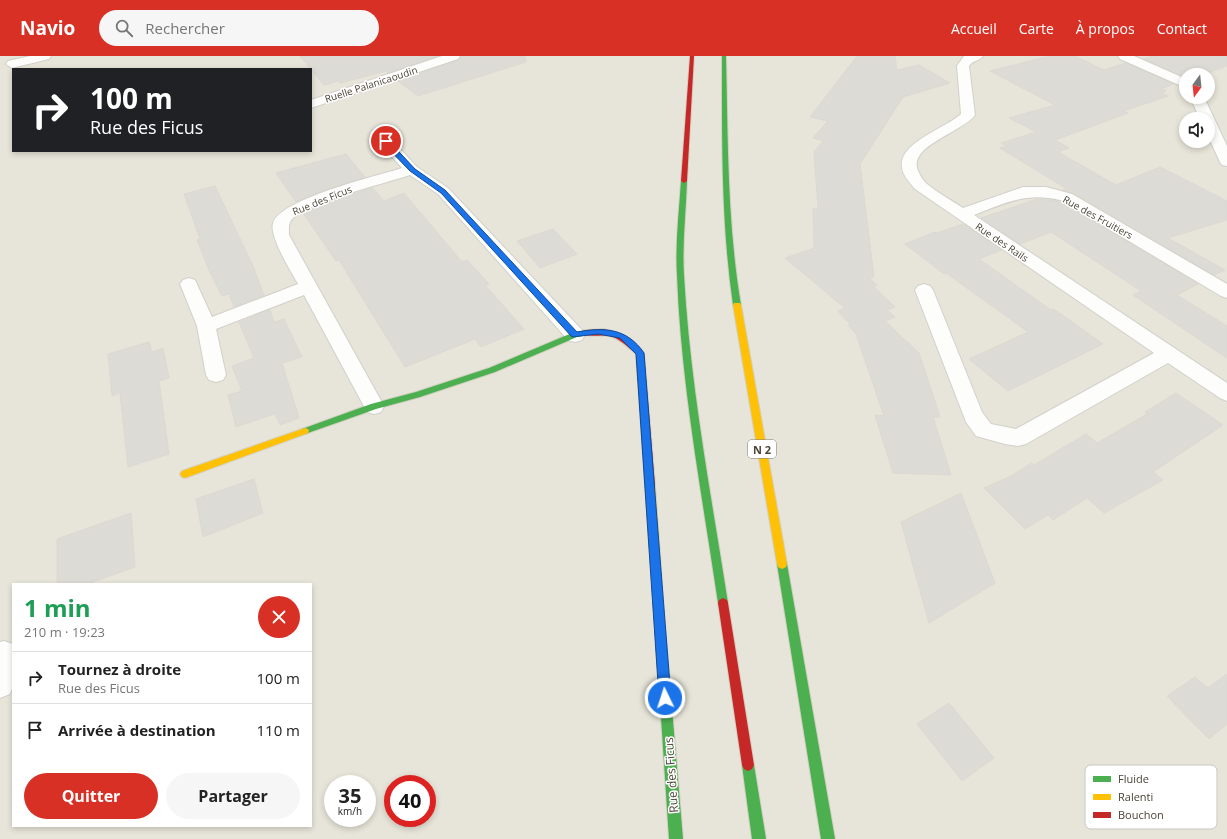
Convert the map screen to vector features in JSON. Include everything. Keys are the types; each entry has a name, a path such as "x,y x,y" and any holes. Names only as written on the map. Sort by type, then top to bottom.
{"main road":[{"path":"692,56 682,204 680,273 683,317 695,418 759,839"},
{"name":"N 2","path":"724,56 725,186 733,285 828,839"},
{"name":"Rue des Ficus","path":"185,474 374,406 417,395 492,370 575,335 598,331 622,336 640,353 676,839"}],"street":[{"path":"12,64 45,56"},
{"name":"Ruelle Palanicaoudin","path":"312,104 454,56"},
{"name":"Rue des Rails","path":"977,56 968,59 963,66 968,115 963,122 919,146 911,154 908,166 911,174 920,186 960,214 1227,394"},
{"path":"1124,56 1179,81"},
{"path":"1215,135 1227,162"},
{"path":"386,141 412,170 443,191 575,335"},
{"name":"Rue des Ficus","path":"374,406 281,235 281,223 288,214 334,194 412,170"},
{"name":"Rue des Fruitiers","path":"960,214 1023,192 1046,192 1066,197 1227,292"},
{"path":"189,284 206,326 216,374"},
{"path":"206,326 308,287"},
{"path":"924,290 973,416 984,430 1005,436 1018,438 1168,354"},
{"path":"0,684 4,654"}],"shaded area":[{"path":"0,56 1227,56 1227,839 0,839"}],"building":[{"path":"300,56 437,56 388,73 386,71 340,83 338,81 324,85 312,70 312,68 310,68"},
{"path":"461,56 525,56 526,62 418,96 398,81 458,60"},
{"path":"857,56 895,56 897,70 919,65 950,83 903,97 860,164 874,277 869,278 877,285 873,286 895,307 887,310 895,317 885,321 919,353 940,417 933,417 951,475 893,473 875,415 884,416 856,334 848,325 850,324 838,311 845,308 785,258 814,248 813,208 818,209 814,152 823,141 813,138 828,121 810,117"},
{"path":"1050,56 1075,56 1104,70 1126,63 1174,84 1161,89 1166,91 1161,93 1168,96 1124,111 1128,113 1055,140 1069,148 1058,152 1116,185 1160,167 1227,201 1227,220 1168,238 1225,270 1214,275 1073,193 1063,190 1067,189 1000,148 1007,146 1001,143 1036,132 1009,118 1055,105 990,71"},
{"path":"1153,56 1227,56 1227,66 1215,70 1215,68 1179,68 1179,74 1144,59"},
{"path":"346,154 365,177 330,188 296,202 276,173"},
{"path":"215,186 253,266 264,295 234,307 229,294 222,296 209,270 197,240 200,239 184,194"},
{"path":"373,188 384,201 404,193 462,262 467,260 489,284 485,285 524,329 481,347 475,339 405,367 339,260 336,261 303,213 332,201"},
{"path":"1037,199 1059,201 1198,284 1177,295 1227,326 1227,358 1133,295 1141,291 1051,232 1020,244 981,218"},
{"path":"963,224 1002,250 979,259 1051,310 1053,309 1103,344 1008,391 969,359 1028,332 946,273 944,274 905,244 935,232 937,233"},
{"path":"553,229 577,254 540,268 517,241"},
{"path":"270,310 274,322 284,319 302,357 282,363 299,418 280,425 275,414 236,427 228,395 242,391 232,366 254,358 239,322"},
{"path":"149,342 152,352 163,348 169,378 159,381 169,454 128,467 120,393 112,396 108,354"},
{"path":"1176,393 1223,425 1153,472 1163,480 1104,513 1087,498 1053,520 1048,515 1025,529 984,488 1009,477 1032,463 1034,465 1086,434 1097,443 1147,414 1145,412"},
{"path":"254,479 263,513 203,537 196,499"},
{"path":"961,493 995,583 929,623 901,522"},
{"path":"131,513 135,567 90,583 57,583 57,539"},
{"path":"1227,674 1227,724 1209,739 1167,696 1195,677 1208,688"},
{"path":"949,703 994,758 962,781 917,724"}],"traffic: fast":[{"path":"724,56 725,181 729,244 737,305"},
{"path":"684,181 680,273 683,317 695,418 723,603"},
{"path":"305,431 374,406 417,395 492,370 575,335 586,333"},
{"path":"782,564 828,839"},
{"path":"660,626 676,839"},
{"path":"748,765 759,839"}],"traffic: slow":[{"path":"737,305 782,564"},
{"path":"185,474 305,431"},
{"path":"650,485 660,626"}],"traffic: jam":[{"path":"684,181 692,56"},
{"path":"586,333 603,332 616,335 628,342 640,353 650,485"},
{"path":"723,603 748,765"}],"route":[{"path":"386,141 412,170 443,191 575,335 598,331 622,336 640,353 665,698"}]}
